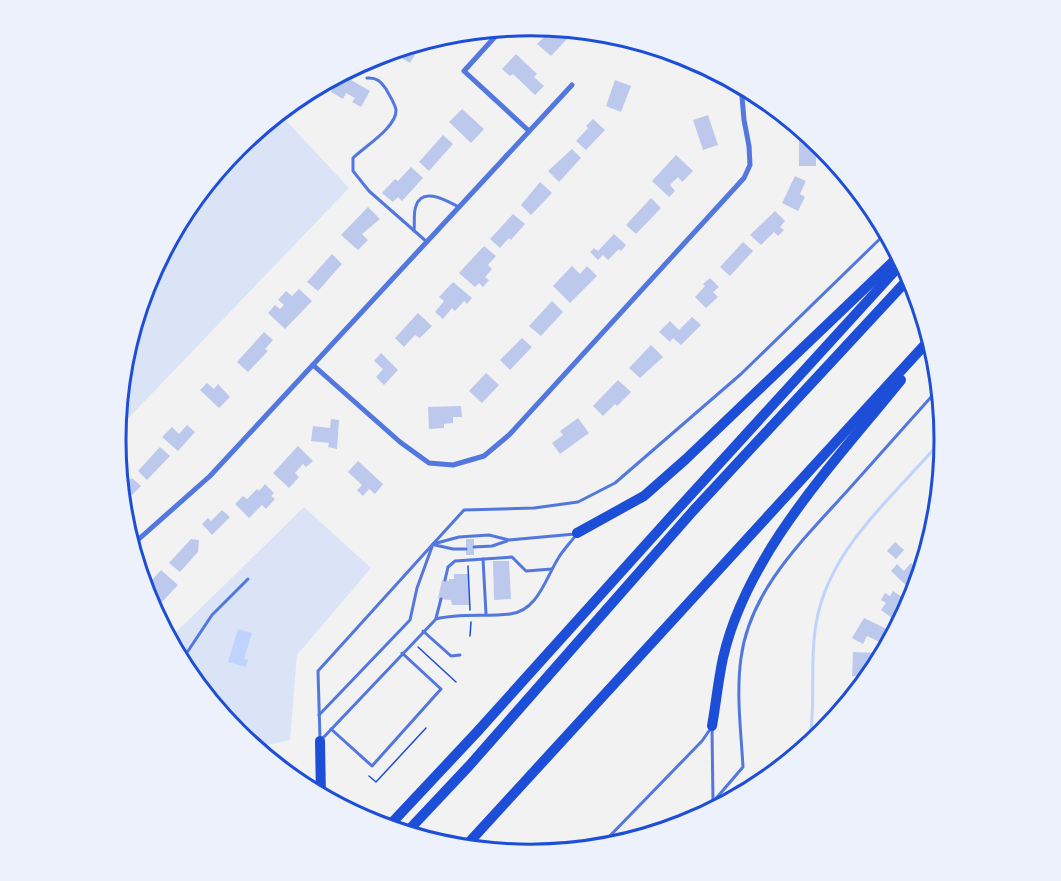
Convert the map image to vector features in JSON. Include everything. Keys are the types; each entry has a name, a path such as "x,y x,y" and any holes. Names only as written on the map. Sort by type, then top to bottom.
{"highway":[{"path":"577,533 644,496 686,459 893,262"},
{"path":"393,821 896,269"},
{"path":"411,827 469,766 693,511 903,284"},
{"path":"471,841 924,348"},
{"path":"712,726 723,658 736,616 781,530 924,349"},
{"path":"320,741 321,786"}],"street":[{"path":"494,38 464,71 529,131"},
{"path":"139,539 210,476 572,85"},
{"path":"313,365 429,463 453,465 484,456 509,435 744,178 750,165 750,146 742,96"}],"lane":[{"path":"367,78 374,77 381,82 396,112 388,127 353,158 353,171 369,191 427,242"},
{"path":"414,231 416,204 423,196 436,197 459,207"},
{"path":"320,741 318,671 464,510 534,508 578,502 615,483 741,374 881,238"},
{"path":"714,800 743,767 739,683 741,657 748,630 762,595 801,543 933,395"},
{"path":"474,547 492,546 508,540 577,533"},
{"path":"436,618 508,614 526,609 537,597 552,569 577,533"},
{"path":"433,544 459,537 489,535 508,540"},
{"path":"433,544 453,549 466,549"},
{"path":"319,715 410,620 417,588 433,544"},
{"path":"445,580 451,562 512,557 526,571 552,569"},
{"path":"483,559 486,615"},
{"path":"186,653 213,615 248,579"},
{"path":"320,741 436,618 441,599"},
{"path":"423,631 451,656 460,655"},
{"path":"331,729 372,766 441,689 402,653"},
{"path":"712,726 713,801"},
{"path":"609,837 702,741 712,726"}],"path":[{"path":"468,562 470,610"},
{"path":"470,636 471,627"},
{"path":"415,644 456,682"},
{"path":"369,776 376,782 426,728"}],"shaded area":[{"path":"285,119 349,188 127,420 134,362 147,310 157,286 180,238 194,216 244,154"},
{"path":"304,507 371,568 297,655 290,740 265,746 244,727 210,687 175,633"}],"water":[{"path":"238,629 252,633 244,659 248,660 246,667 228,662"}],"building":[{"path":"544,37 568,38 551,56 537,44"},
{"path":"416,53 410,63 400,57"},
{"path":"516,54 537,74 534,77 544,86 535,95 513,74 510,76 502,69"},
{"path":"352,78 351,80 370,91 361,107 352,102 355,98 346,93 343,99 331,92 334,87"},
{"path":"615,80 631,86 621,112 606,106"},
{"path":"462,109 484,129 471,143 449,122"},
{"path":"708,115 718,145 703,150 693,120"},
{"path":"593,119 605,130 586,150 576,141"},
{"path":"443,135 453,144 429,171 419,162"},
{"path":"799,138 816,153 816,166 799,166"},
{"path":"572,149 581,158 559,182 548,171"},
{"path":"676,155 693,171 682,182 678,177 670,185 675,191 669,197 652,181"},
{"path":"411,167 423,178 402,201 398,197 393,202 382,193"},
{"path":"795,176 806,181 800,194 805,197 798,211 782,203"},
{"path":"540,182 552,193 531,215 521,205"},
{"path":"651,198 661,208 636,234 626,225"},
{"path":"368,207 380,219 362,234 368,240 358,250 341,235"},
{"path":"775,211 785,221 780,227 784,230 778,236 774,232 761,245 750,235"},
{"path":"513,214 525,224 511,240 509,238 500,248 490,239"},
{"path":"614,234 626,245 608,260 603,255 598,260 590,252 594,248 598,251"},
{"path":"743,242 753,251 730,276 720,267"},
{"path":"484,246 496,256 488,265 492,269 485,277 489,280 483,287 479,283 475,287 459,273"},
{"path":"332,254 342,264 318,291 307,282"},
{"path":"572,266 580,274 587,266 597,276 570,303 553,286"},
{"path":"710,278 719,287 713,292 718,297 706,308 695,297"},
{"path":"453,282 472,298 467,304 464,301 455,311 452,308 443,319 435,312 444,301 439,297"},
{"path":"299,289 312,301 285,329 268,313 275,305 280,309 284,305 278,300 286,291 292,296"},
{"path":"552,301 563,312 541,336 529,326"},
{"path":"418,313 432,326 420,338 415,335 404,347 395,338"},
{"path":"692,317 701,325 681,345 673,338 670,342 659,332 670,321 679,330"},
{"path":"264,332 273,340 265,349 268,351 248,372 237,362"},
{"path":"522,338 532,347 510,370 500,360"},
{"path":"651,345 663,357 640,378 629,368"},
{"path":"381,353 398,370 384,385 376,377 383,369 374,361"},
{"path":"486,373 499,385 482,403 469,391"},
{"path":"618,380 631,392 603,416 593,406"},
{"path":"207,383 214,389 218,384 230,397 219,408 200,390"},
{"path":"461,406 462,417 453,417 453,423 444,424 444,428 429,429 428,407"},
{"path":"578,418 589,433 560,454 552,443 563,435 560,431"},
{"path":"331,419 339,420 337,449 328,447 329,443 311,441 313,426 330,428"},
{"path":"187,425 195,432 178,451 162,437 172,427 179,434"},
{"path":"298,446 313,461 306,467 303,464 295,473 299,477 289,488 273,473"},
{"path":"160,447 170,456 147,480 138,471"},
{"path":"358,461 383,484 375,494 369,489 363,496 357,490 362,485 348,472"},
{"path":"132,478 141,486 132,495 129,492 128,479"},
{"path":"265,484 274,493 271,496 275,499 266,509 262,505 249,518 235,504 243,496 247,499 257,489 259,491"},
{"path":"222,510 230,517 212,535 202,524 208,518 211,521"},
{"path":"191,539 199,540 198,552 180,572 169,563"},
{"path":"466,539 474,539 474,555 466,555"},
{"path":"895,542 904,550 896,559 887,551"},
{"path":"493,561 509,561 511,599 494,600"},
{"path":"911,563 915,567 907,587 891,571 897,564 904,571"},
{"path":"161,570 178,585 162,602 151,581"},
{"path":"454,574 468,574 469,605 452,605 451,600 438,599 442,580 454,579"},
{"path":"893,591 903,598 893,619 881,610 886,603 881,600 885,593 890,596"},
{"path":"864,618 888,629 881,643 867,636 863,644 852,638"},
{"path":"853,652 875,653 859,676 852,676"}],"waterway":[{"path":"811,733 815,630 826,588 839,563 871,518 935,447"}]}
